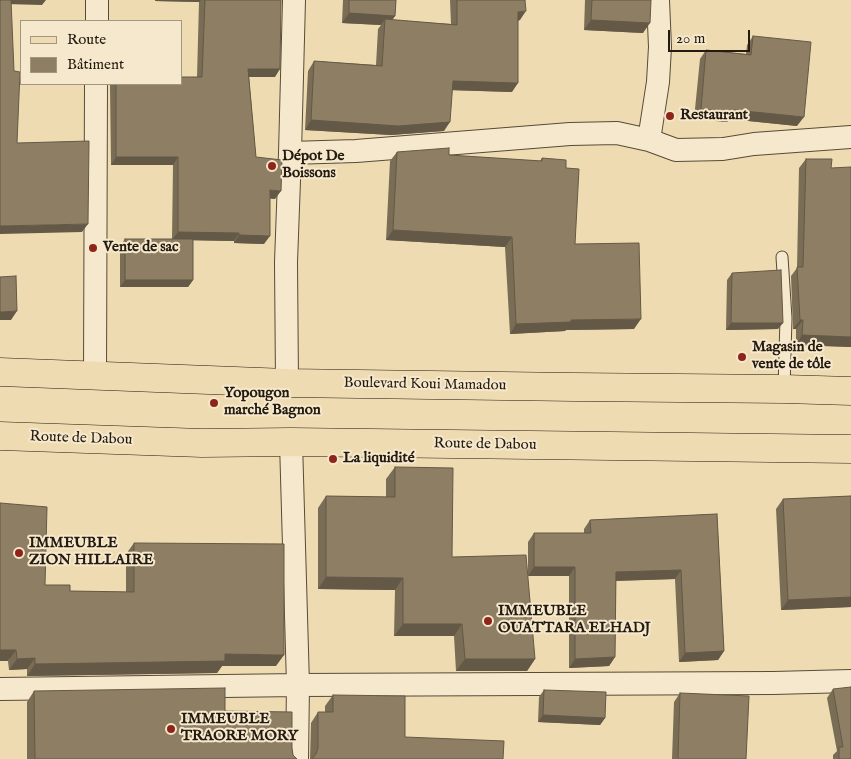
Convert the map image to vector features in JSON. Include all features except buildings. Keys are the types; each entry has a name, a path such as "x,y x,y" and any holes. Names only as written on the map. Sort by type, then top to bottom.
{"main road":[{"name":"Boulevard Koui Mamadou","path":"0,372 287,383 851,391"},
{"name":"Route de Dabou","path":"0,436 202,443 292,442 846,451"}],"street":[{"path":"97,0 97,20"},
{"path":"287,383 286,262 294,0"},
{"path":"648,140 658,82 660,47 658,0"},
{"path":"95,375 96,85"},
{"path":"290,153 570,134 617,133 648,140 676,150 723,149 754,144 851,137"},
{"path":"292,442 298,685 297,759"},
{"path":"0,689 851,681"}],"lane":[{"path":"782,256 786,318 784,389"}],"place":[{"name":"Restaurant","path":"670,116"},
{"name":"Dépot De Boissons","path":"272,166"},
{"name":"Vente de sac","path":"93,248"},
{"name":"Magasin de vente de tôle","path":"742,357"},
{"name":"Yopougon marché Bagnon","path":"214,403"},
{"name":"La liquidité","path":"333,459"},
{"name":"IMMEUBLE ZION HILLAIRE","path":"19,553"},
{"name":"IMMEUBLE OUATTARA ELHADJ","path":"488,621"},
{"name":"IMMEUBLE TRAORE MORY","path":"171,729"}]}
